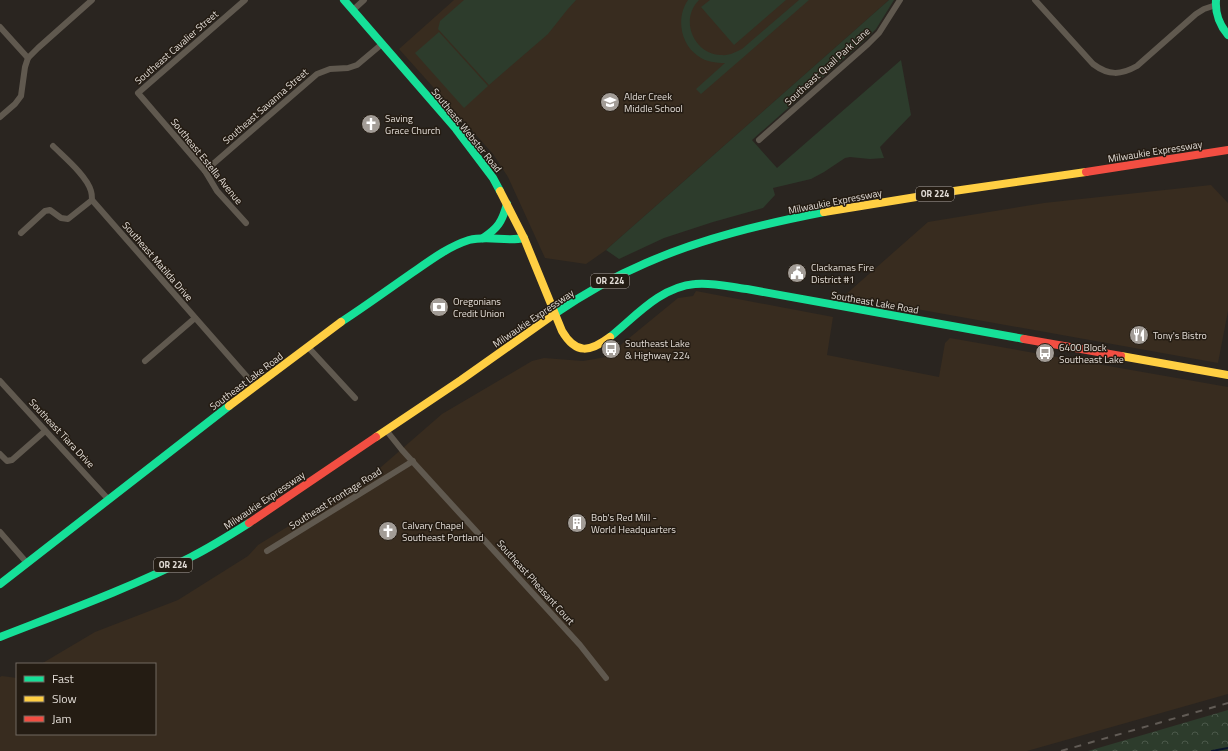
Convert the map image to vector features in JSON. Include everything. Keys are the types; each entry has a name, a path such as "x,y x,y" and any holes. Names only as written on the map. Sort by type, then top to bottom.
{"main road":[{"name":"Southeast Webster Road","path":"344,0 475,153 494,178 524,238 554,313"},
{"path":"1216,2 1217,18 1228,35"},
{"name":"Milwaukie Expressway","path":"0,637 155,574 209,547 249,523 472,372 554,313 618,276 707,239 764,224 840,208 976,187 1165,161 1228,150"},
{"path":"483,238 501,224 507,204"},
{"name":"Southeast Lake Road","path":"0,584 255,386 439,254 470,240 483,238 514,241 524,238"},
{"name":"Southeast Lake Road","path":"554,313 568,341 576,347 590,349 600,344 646,306 669,291 685,285 714,284 1228,375"}],"street":[{"path":"0,117 15,104 21,96 25,67 28,58 92,0"},
{"name":"Southeast Cavalier Street","path":"138,93 245,0"},
{"path":"353,10 364,0"},
{"name":"Southeast Quail Park Lane","path":"759,140 868,44 879,33 900,0"},
{"path":"1035,0 1093,64 1101,70 1119,73 1129,71 1138,66 1188,20 1216,2"},
{"path":"0,27 28,58"},
{"name":"Southeast Savanna Street","path":"205,171 317,74 330,69 348,68 357,65 382,44"},
{"name":"Southeast Estella Avenue","path":"138,93 205,171 217,191 246,222"},
{"name":"Southeast Matilda Drive","path":"53,146 74,166 88,184 91,190 92,200 255,386"},
{"path":"21,232 45,211 50,210 61,218 68,219 92,200"},
{"path":"145,361 194,318"},
{"path":"308,347 355,398"},
{"name":"Southeast Tiara Drive","path":"0,381 108,499"},
{"name":"Southeast Pheasant Court","path":"386,430 397,444 580,645 606,678"},
{"path":"0,454 7,461 12,460 45,431"},
{"name":"Southeast Frontage Road","path":"267,551 413,461"},
{"path":"0,532 27,563"}],"shaded area":[{"name":"Alder Creek Middle School","path":"454,0 889,0 606,250 586,264 545,258 508,177 493,154 399,49"},
{"path":"1211,185 1228,203 1228,311 1218,363 844,296 928,222 1044,203"},
{"path":"696,291 833,317 827,355 939,377 945,343 950,338 1228,387 1228,694 1027,751 0,751 0,677 2,676 16,678 16,735 156,735 156,663 43,663 95,632 178,600 248,556 258,545 373,474 442,414 532,361 544,358 583,361 606,357 678,298 693,296"}],"green space":[{"path":"464,0 576,0 548,34 489,85 438,29 440,21"},
{"path":"688,0 699,0 693,8 690,17 692,35 703,49 711,53 727,55 742,49 799,0 809,0 701,94 696,89 725,63 704,60 687,45 681,22 684,7"},
{"path":"710,0 786,0 734,45 701,7"},
{"path":"889,0 894,0 876,29 752,140 777,168 901,60 911,115 880,147 884,158 845,158 811,179 773,188 775,195 763,208 664,238 619,259 606,250"},
{"path":"439,32 488,86 464,108 415,53"},
{"path":"1228,710 1228,751 1088,751"}],"waterway":[{"path":"1212,751 1228,748"}],"railway":[{"path":"1061,751 1228,703"}],"traffic: fast":[{"path":"344,0 456,129 493,178 500,191"},
{"path":"1216,0 1218,19 1228,35"},
{"path":"483,238 499,224 507,204"},
{"path":"553,315 586,293 610,280 634,268 689,246 734,233 824,212"},
{"path":"341,322 431,260 461,243 476,239 524,238"},
{"path":"610,337 649,304 670,291 682,286 714,284 1024,339"},
{"path":"0,584 229,406"},
{"path":"0,637 144,579 191,557 249,523"}],"traffic: slow":[{"path":"824,212 947,192 1086,172"},
{"path":"500,191 524,238 562,331 567,339 578,347 584,349 596,346 610,337"},
{"path":"376,437 461,380 553,315"},
{"path":"229,406 341,322"},
{"path":"1121,356 1228,375"}],"traffic: jam":[{"path":"1086,172 1228,150"},
{"path":"1024,339 1121,356"},
{"path":"249,523 376,437"}],"place":[{"name":"Alder Creek Middle School","path":"610,102"},
{"name":"Saving Grace Church","path":"371,124"},
{"name":"Clackamas Fire District #1","path":"797,273"},
{"name":"Oregonians Credit Union","path":"439,307"},
{"name":"Tony's Bistro","path":"1139,335"},
{"name":"Southeast Lake & Highway 224","path":"611,349"},
{"name":"6400 Block Southeast Lake","path":"1045,353"},
{"name":"Bob's Red Mill - World Headquarters","path":"577,523"},
{"name":"Calvary Chapel Southeast Portland","path":"388,531"}]}
